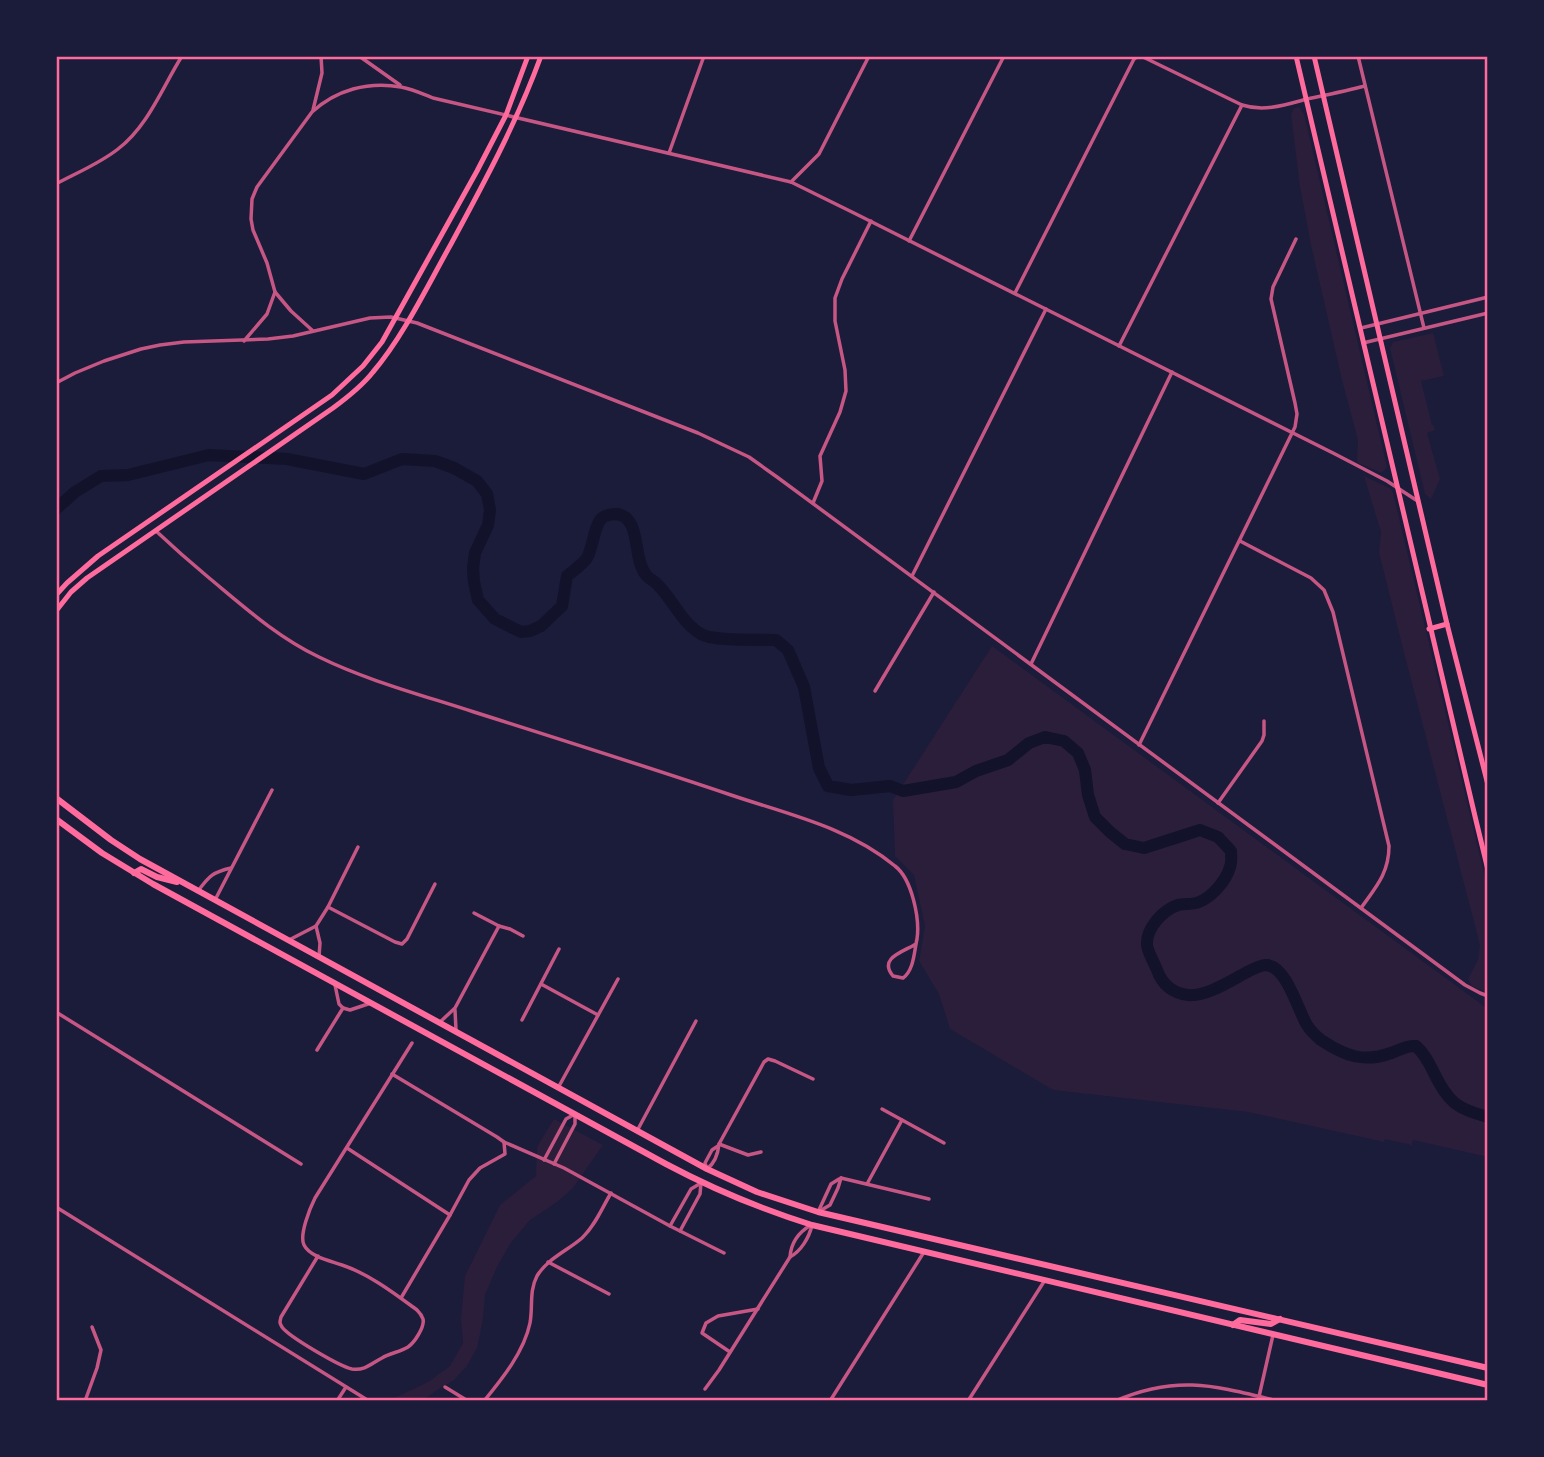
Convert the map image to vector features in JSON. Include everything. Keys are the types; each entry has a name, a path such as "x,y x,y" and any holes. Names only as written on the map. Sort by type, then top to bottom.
{"main road":[{"path":"56,595 82,569 332,395 349,380 377,348 396,318 477,172 506,116 528,56"},
{"path":"56,611 79,585 357,390 382,362 408,321 478,194 517,118 541,56"},
{"path":"1296,56 1488,870"},
{"path":"1314,56 1447,624 1488,785"},
{"path":"148,523 155,531"},
{"path":"1429,629 1447,624"},
{"path":"56,798 121,847 198,891 707,1170 757,1192 818,1212 1488,1368"},
{"path":"56,820 134,873 701,1183 752,1205 812,1225 1488,1385"},
{"path":"134,873 141,869 169,881 183,882"},
{"path":"207,913 215,900"},
{"path":"575,1114 582,1101"},
{"path":"701,1183 707,1170"},
{"path":"812,1225 818,1212"},
{"path":"924,1252 928,1237"},
{"path":"1045,1280 1051,1266"},
{"path":"1192,1315 1197,1300"},
{"path":"1233,1325 1240,1320 1271,1324 1280,1320"},
{"path":"1403,1365 1406,1349"}],"street":[{"path":"56,184 108,156 129,139 149,113 182,56"},
{"path":"312,112 322,74 321,56"},
{"path":"359,56 402,87"},
{"path":"668,153 704,56"},
{"path":"791,182 819,153 869,56"},
{"path":"909,241 1004,56"},
{"path":"1015,294 1134,60 1139,56 1242,105 1260,108 1366,86"},
{"path":"1358,56 1424,328"},
{"path":"313,331 275,292 267,263 253,230 252,199 262,179 312,112 331,97 373,85 402,87 433,98 506,116 791,182 1398,487 1419,502"},
{"path":"1119,346 1242,105"},
{"path":"813,503 822,481 820,456 841,412 846,391 845,370 835,321 835,298 871,221"},
{"path":"1139,745 1296,422 1296,404 1271,299 1273,287 1296,239"},
{"path":"244,341 267,314 275,292"},
{"path":"1360,328 1488,297"},
{"path":"912,576 1046,309"},
{"path":"1363,343 1488,313"},
{"path":"56,383 104,361 141,349 184,342 244,341 293,336 370,318 396,318 565,380 721,443 749,457 813,503 1473,990 1488,996"},
{"path":"1031,664 1172,372"},
{"path":"155,531 256,618 333,663 371,678 786,813 857,840 896,866 906,879 918,926 916,944 907,975 903,978 893,976 888,970 890,960 916,944"},
{"path":"1240,541 1311,578 1324,590 1332,612 1389,846 1388,864 1384,873 1361,908"},
{"path":"875,691 934,592"},
{"path":"1218,803 1262,741 1264,721"},
{"path":"215,900 272,790"},
{"path":"288,940 316,926 358,847"},
{"path":"198,891 214,872 231,867"},
{"path":"328,907 402,944 435,884"},
{"path":"474,913 523,936"},
{"path":"316,926 320,943 319,957"},
{"path":"439,1023 455,1008 499,926"},
{"path":"522,1020 559,949"},
{"path":"558,1088 618,979"},
{"path":"334,982 339,1004 343,1008 350,1010 373,1003"},
{"path":"541,983 598,1015"},
{"path":"317,1050 343,1008"},
{"path":"455,1008 456,1032"},
{"path":"56,1012 302,1164"},
{"path":"637,1131 696,1021"},
{"path":"318,1256 279,1321 282,1328 338,1363 353,1369 367,1368 412,1343 423,1324 417,1310 352,1268 318,1256 306,1248 303,1237 310,1207 412,1043"},
{"path":"707,1170 761,1067 768,1059 813,1079"},
{"path":"392,1074 504,1142 564,1167 724,1253"},
{"path":"882,1109 944,1143"},
{"path":"544,1160 566,1119 575,1114 575,1124 554,1164"},
{"path":"867,1184 902,1119"},
{"path":"401,1298 469,1180 480,1168 505,1154 504,1142"},
{"path":"719,1144 748,1155 761,1152"},
{"path":"347,1148 450,1215"},
{"path":"818,1212 830,1206 841,1178"},
{"path":"818,1212 831,1184 841,1178 929,1199"},
{"path":"670,1226 691,1189 701,1183"},
{"path":"680,1231 700,1194 701,1183"},
{"path":"829,1188 836,1192"},
{"path":"484,1401 514,1361 525,1338 531,1320 531,1294 535,1280 548,1262 584,1236 611,1193"},
{"path":"56,1207 369,1401"},
{"path":"705,1389 790,1257 791,1249 802,1230 812,1225"},
{"path":"790,1257 797,1253 812,1225"},
{"path":"830,1401 924,1252"},
{"path":"548,1262 609,1294"},
{"path":"968,1401 1045,1280"},
{"path":"730,1352 702,1333 706,1322 718,1316 758,1309"},
{"path":"85,1401 101,1350 92,1327"},
{"path":"1259,1399 1273,1335"},
{"path":"1115,1401 1147,1390 1191,1384 1216,1386 1259,1399 1278,1401"},
{"path":"337,1401 346,1387"},
{"path":"445,1387 468,1401"}],"shaded area":[{"path":"1299,107 1304,114 1387,467 1382,473 1357,461 1358,440 1311,245 1300,187 1291,114 1294,108"},
{"path":"1433,333 1444,376 1421,381 1435,430 1427,433 1440,479 1431,499 1425,494 1390,348 1393,342"},
{"path":"1364,476 1391,489 1393,493 1488,890 1488,993 1472,986 1468,979 1478,960 1480,945 1401,641 1379,552 1381,532"},
{"path":"992,646 1488,1009 1488,1157 1413,1140 1412,1145 1385,1139 1384,1142 1248,1112 1053,1090 950,1029 939,994 919,961 925,926 914,875 895,856 893,800"},
{"path":"554,1119 603,1145 573,1188 530,1220 510,1244 485,1295 477,1348 467,1366 454,1380 422,1401 388,1401 428,1382 450,1366 463,1343 461,1318 465,1276 500,1205 536,1176 537,1147"}],"waterway":[{"path":"56,509 75,492 101,476 128,475 209,455 287,459 364,474 402,459 435,461 477,481 487,494 490,510 488,525 475,553 473,568 478,600 495,619 521,632 541,626 562,606 567,576 587,558 599,521 607,515 625,517 633,531 639,559 646,575 657,584 694,629 707,637 776,640 788,650 804,687 819,768 828,786 851,790 890,786 903,791 956,782 976,771 1008,760 1029,743 1045,737 1064,741 1078,753 1085,770 1088,795 1095,817 1125,844 1144,848 1200,830 1218,837 1231,851 1228,872 1213,892 1197,903 1172,907 1156,920 1149,932 1149,951 1159,975 1168,987 1182,994 1195,995 1212,990 1260,966 1273,967 1286,981 1307,1025 1321,1040 1347,1054 1363,1058 1416,1046 1427,1059 1449,1098 1468,1111 1488,1117"}]}
